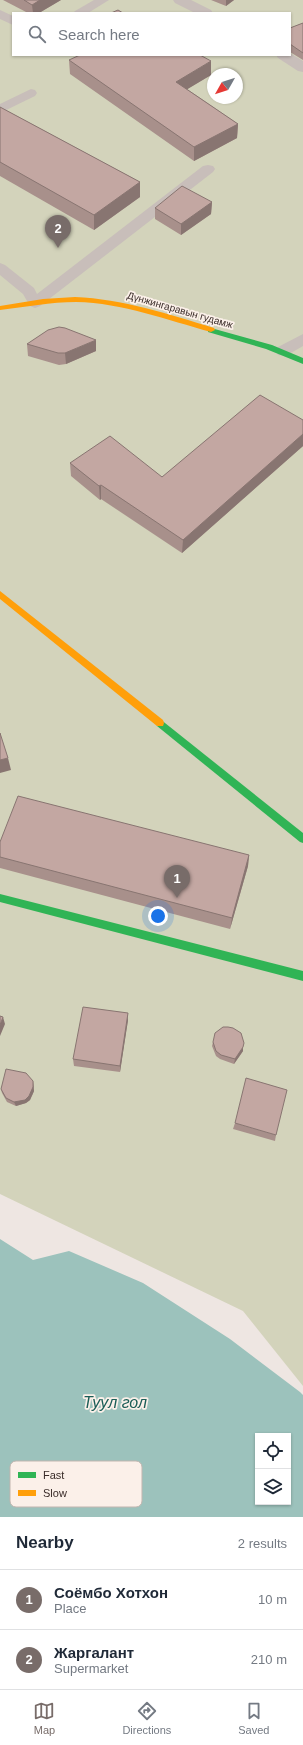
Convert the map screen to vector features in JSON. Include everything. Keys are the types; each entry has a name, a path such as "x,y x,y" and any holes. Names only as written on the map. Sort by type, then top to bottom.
{"street":[{"path":"180,0 204,12"},
{"path":"285,56 303,68"},
{"name":"Дүнжингаравын гудамж","path":"0,308 35,303 84,300 121,305 164,315 283,351 303,361"},
{"path":"0,594 303,839"},
{"path":"0,898 303,976"}],"lane":[{"path":"81,12 103,0"},
{"path":"0,14 12,20"},
{"path":"0,109 31,92"},
{"path":"0,268 29,291 35,303 208,169"},
{"path":"283,351 303,339"}],"green space":[{"path":"0,0 303,0 303,1386 243,1311 0,1194"}],"water":[{"name":"Туул гол","path":"0,1239 33,1260 69,1251 143,1283 230,1339 303,1395 303,1517 0,1517"}],"building":[{"path":"24,0 40,0 32,5"},
{"path":"303,23 303,53 291,45 291,28"},
{"path":"78,56 202,56 211,61 176,82 238,124 194,147 69,60"},
{"path":"0,107 140,182 94,215 0,162"},
{"path":"182,186 212,202 181,224 155,208"},
{"path":"59,327 96,340 65,353 58,353 27,344 48,330"},
{"path":"260,395 303,420 303,434 183,540 101,485 99,486 70,463 110,436 162,477"},
{"path":"0,733 8,758 0,760"},
{"path":"18,796 249,855 232,918 0,857 0,842"},
{"path":"83,1007 128,1013 120,1066 73,1059"},
{"path":"0,1016 3,1017 0,1025"},
{"path":"223,1027 233,1028 241,1033 244,1043 235,1059 221,1055 216,1051 213,1042 215,1033"},
{"path":"6,1069 26,1073 33,1081 33,1087 29,1096 25,1100 14,1102 6,1098 1,1089"},
{"path":"246,1078 287,1090 276,1135 235,1123"}],"traffic: fast":[{"path":"211,330 269,347 303,361"},
{"path":"160,723 303,839"},
{"path":"0,898 303,976"}],"traffic: slow":[{"path":"0,308 64,300 86,300 134,307 211,330"},
{"path":"0,594 160,723"}],"place":[{"name":"Жаргалант","path":"58,248"},
{"name":"Соёмбо Хотхон","path":"177,898"}]}
